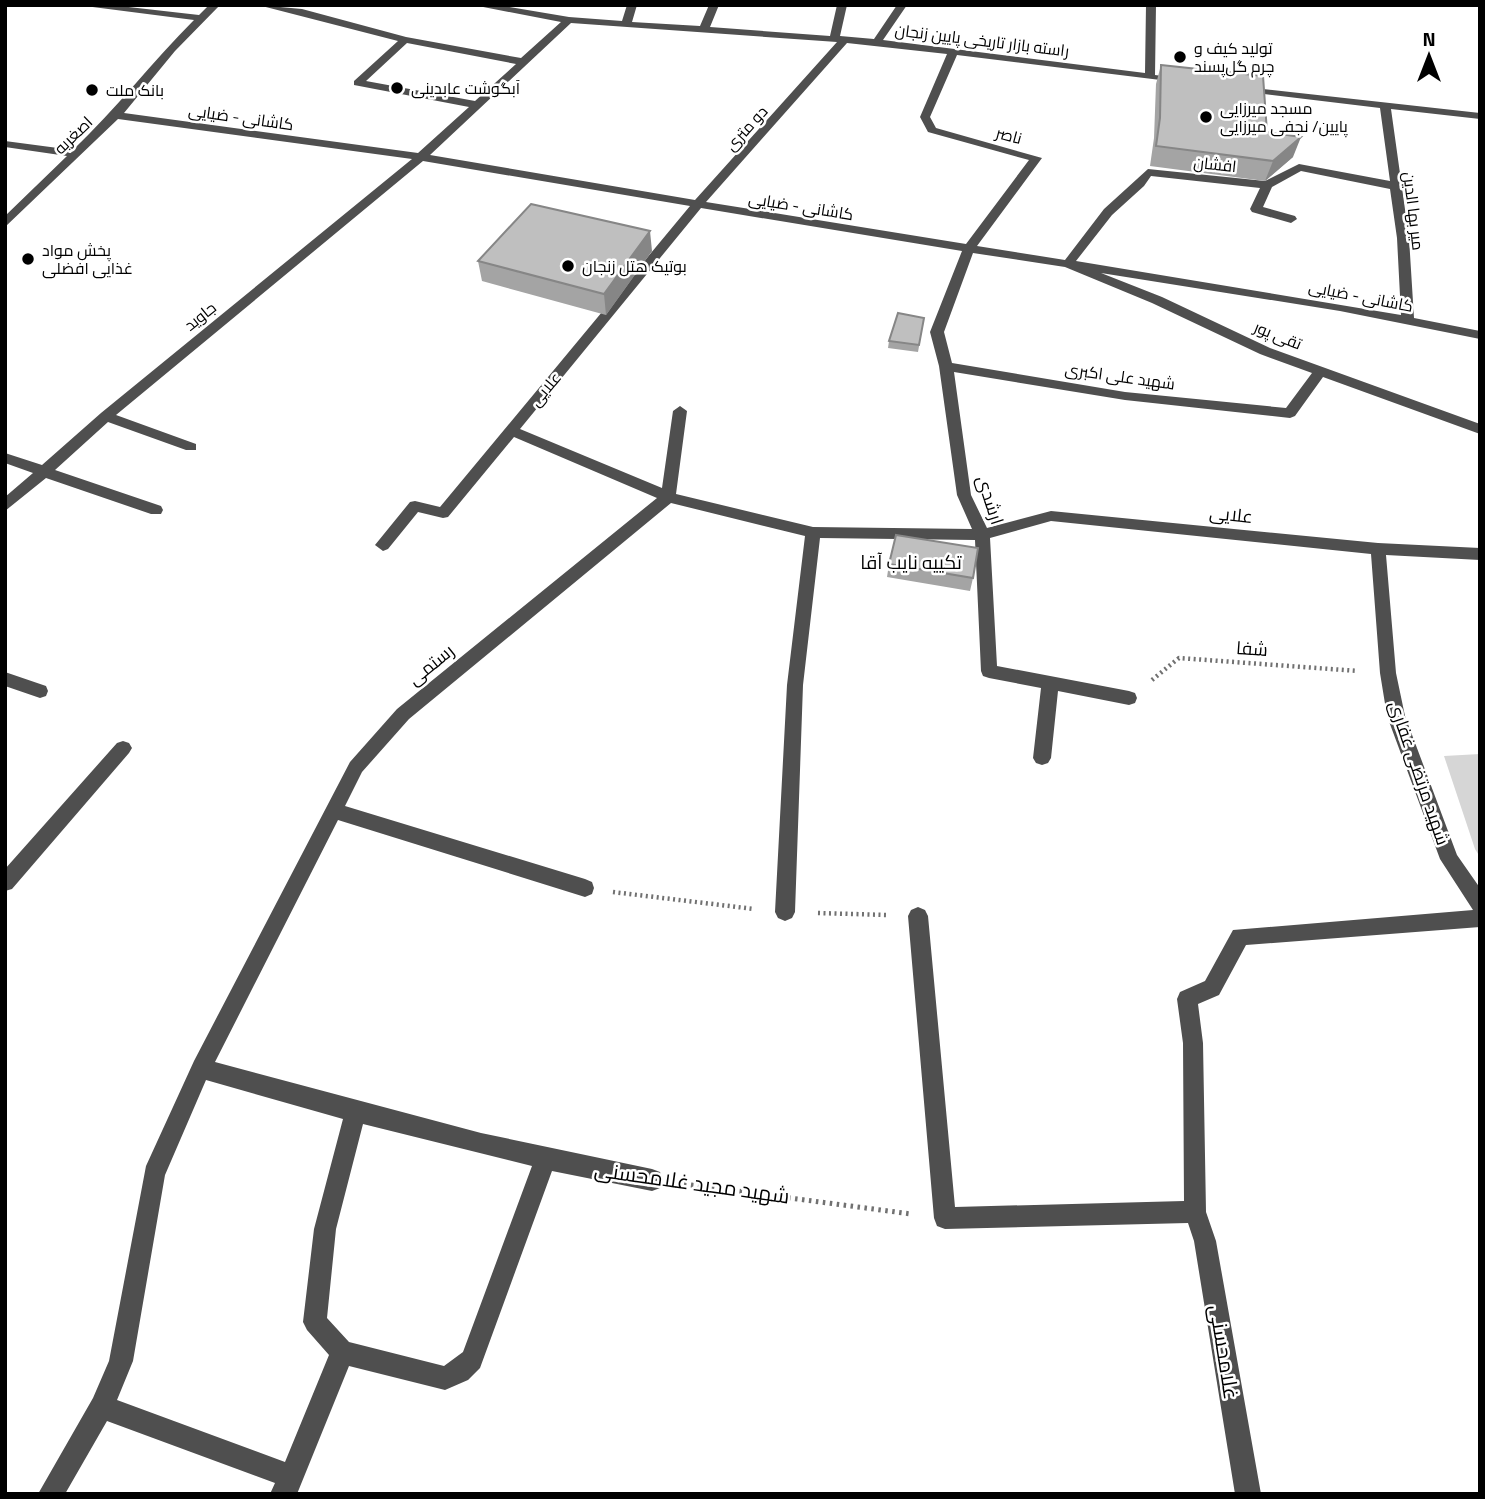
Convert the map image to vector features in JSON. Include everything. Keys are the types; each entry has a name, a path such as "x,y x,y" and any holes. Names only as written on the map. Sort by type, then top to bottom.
{"street":[{"path":"82,5 200,18"},
{"name":"اصغریه","path":"5,223 116,115 200,18 215,5"},
{"path":"262,5 302,12 405,40 524,62"},
{"name":"راسته بازار تاریخی پایین زنجان","path":"478,5 569,20 877,42 1189,82"},
{"path":"626,24 632,5"},
{"path":"704,30 714,5"},
{"path":"839,40 842,5"},
{"path":"877,42 902,5"},
{"path":"1150,77 1151,5"},
{"name":"جاوید","path":"5,506 106,416 422,157 569,20"},
{"path":"405,40 358,83 478,105"},
{"name":"دو متری","path":"697,205 817,72 839,40"},
{"name":"ناصر","path":"953,52 925,117 932,131 1036,158 969,248"},
{"path":"1227,86 1385,107 1480,116"},
{"name":"میر بها الدین","path":"1385,107 1403,238 1408,321"},
{"name":"کاشانی - ضیایی","path":"116,115 422,157 697,205 1340,307 1480,335"},
{"path":"5,144 76,154"},
{"path":"1290,219 1256,209 1266,186 1299,167 1395,186"},
{"name":"افشان","path":"1068,264 1108,212 1140,184 1148,172 1266,186"},
{"name":"علایی","path":"383,545 415,506 443,513 697,205"},
{"name":"ارشدی","path":"969,248 937,332 946,366 964,495 982,535 989,671 1129,698"},
{"name":"تقی پور","path":"1068,264 1157,300 1265,351 1480,429"},
{"name":"شهید علی اکبری","path":"946,366 1125,396 1290,413 1320,371"},
{"path":"511,430 668,497 680,411"},
{"path":"106,416 191,447"},
{"path":"5,458 156,510"},
{"name":"علایی","path":"668,497 813,532 982,535 1051,516 1378,549 1480,554"},
{"name":"رستمی","path":"51,1494 103,1407 121,1361 154,1174 201,1068 356,767 403,715 668,497"},
{"path":"785,912 795,685 813,532"},
{"name":"شهید مرتضی غفاری","path":"1378,549 1388,673 1396,716 1449,859 1480,904"},
{"path":"5,679 40,691"},
{"path":"1042,758 1050,683"},
{"path":"5,883 123,748"},
{"path":"333,810 389,830 585,888"},
{"path":"918,916 945,1218 1195,1212"},
{"name":"غلامحسنی","path":"1248,1494 1205,1241 1195,1212 1193,1044 1187,999 1212,988 1240,936 1480,918"},
{"name":"شهید مجید غلامحسنی","path":"201,1068 355,1113 545,1160 652,1180"},
{"path":"355,1113 325,1229 315,1322 342,1352 445,1378 472,1360 545,1160"},
{"path":"103,1407 288,1485 342,1352"}],"path":[{"name":"شفا","path":"1129,698 1179,658 1388,673"},
{"path":"585,888 649,898 785,912 918,916"},
{"name":"شهید مجید غلامحسنی","path":"652,1180 945,1218"}],"shaded area":[{"path":"1480,754 1480,857 1444,756"}],"building":[{"name":"مسجد میرزایی پایین/ نجفی میرزایی","path":"1161,65 1263,76 1267,132 1301,137 1273,161 1156,146 1160,118"},
{"name":"بوتیک هتل زنجان","path":"531,204 650,231 604,294 478,261"},
{"path":"898,313 924,318 919,345 889,341"},
{"path":"896,535 978,548 973,578 889,564"}],"place":[{"name":"تولید کیف و چرم گل‌پسند","path":"1180,57"},
{"name":"آبگوشت عابدینی","path":"397,88"},
{"name":"بانک ملت","path":"92,90"},
{"name":"مسجد میرزایی پایین/ نجفی میرزایی","path":"1206,117"},
{"name":"پخش مواد غذایی افضلی","path":"28,259"},
{"name":"بوتیک هتل زنجان","path":"568,266"}],"district":[{"name":"تکییه نایب آقا","path":"911,562"}]}
